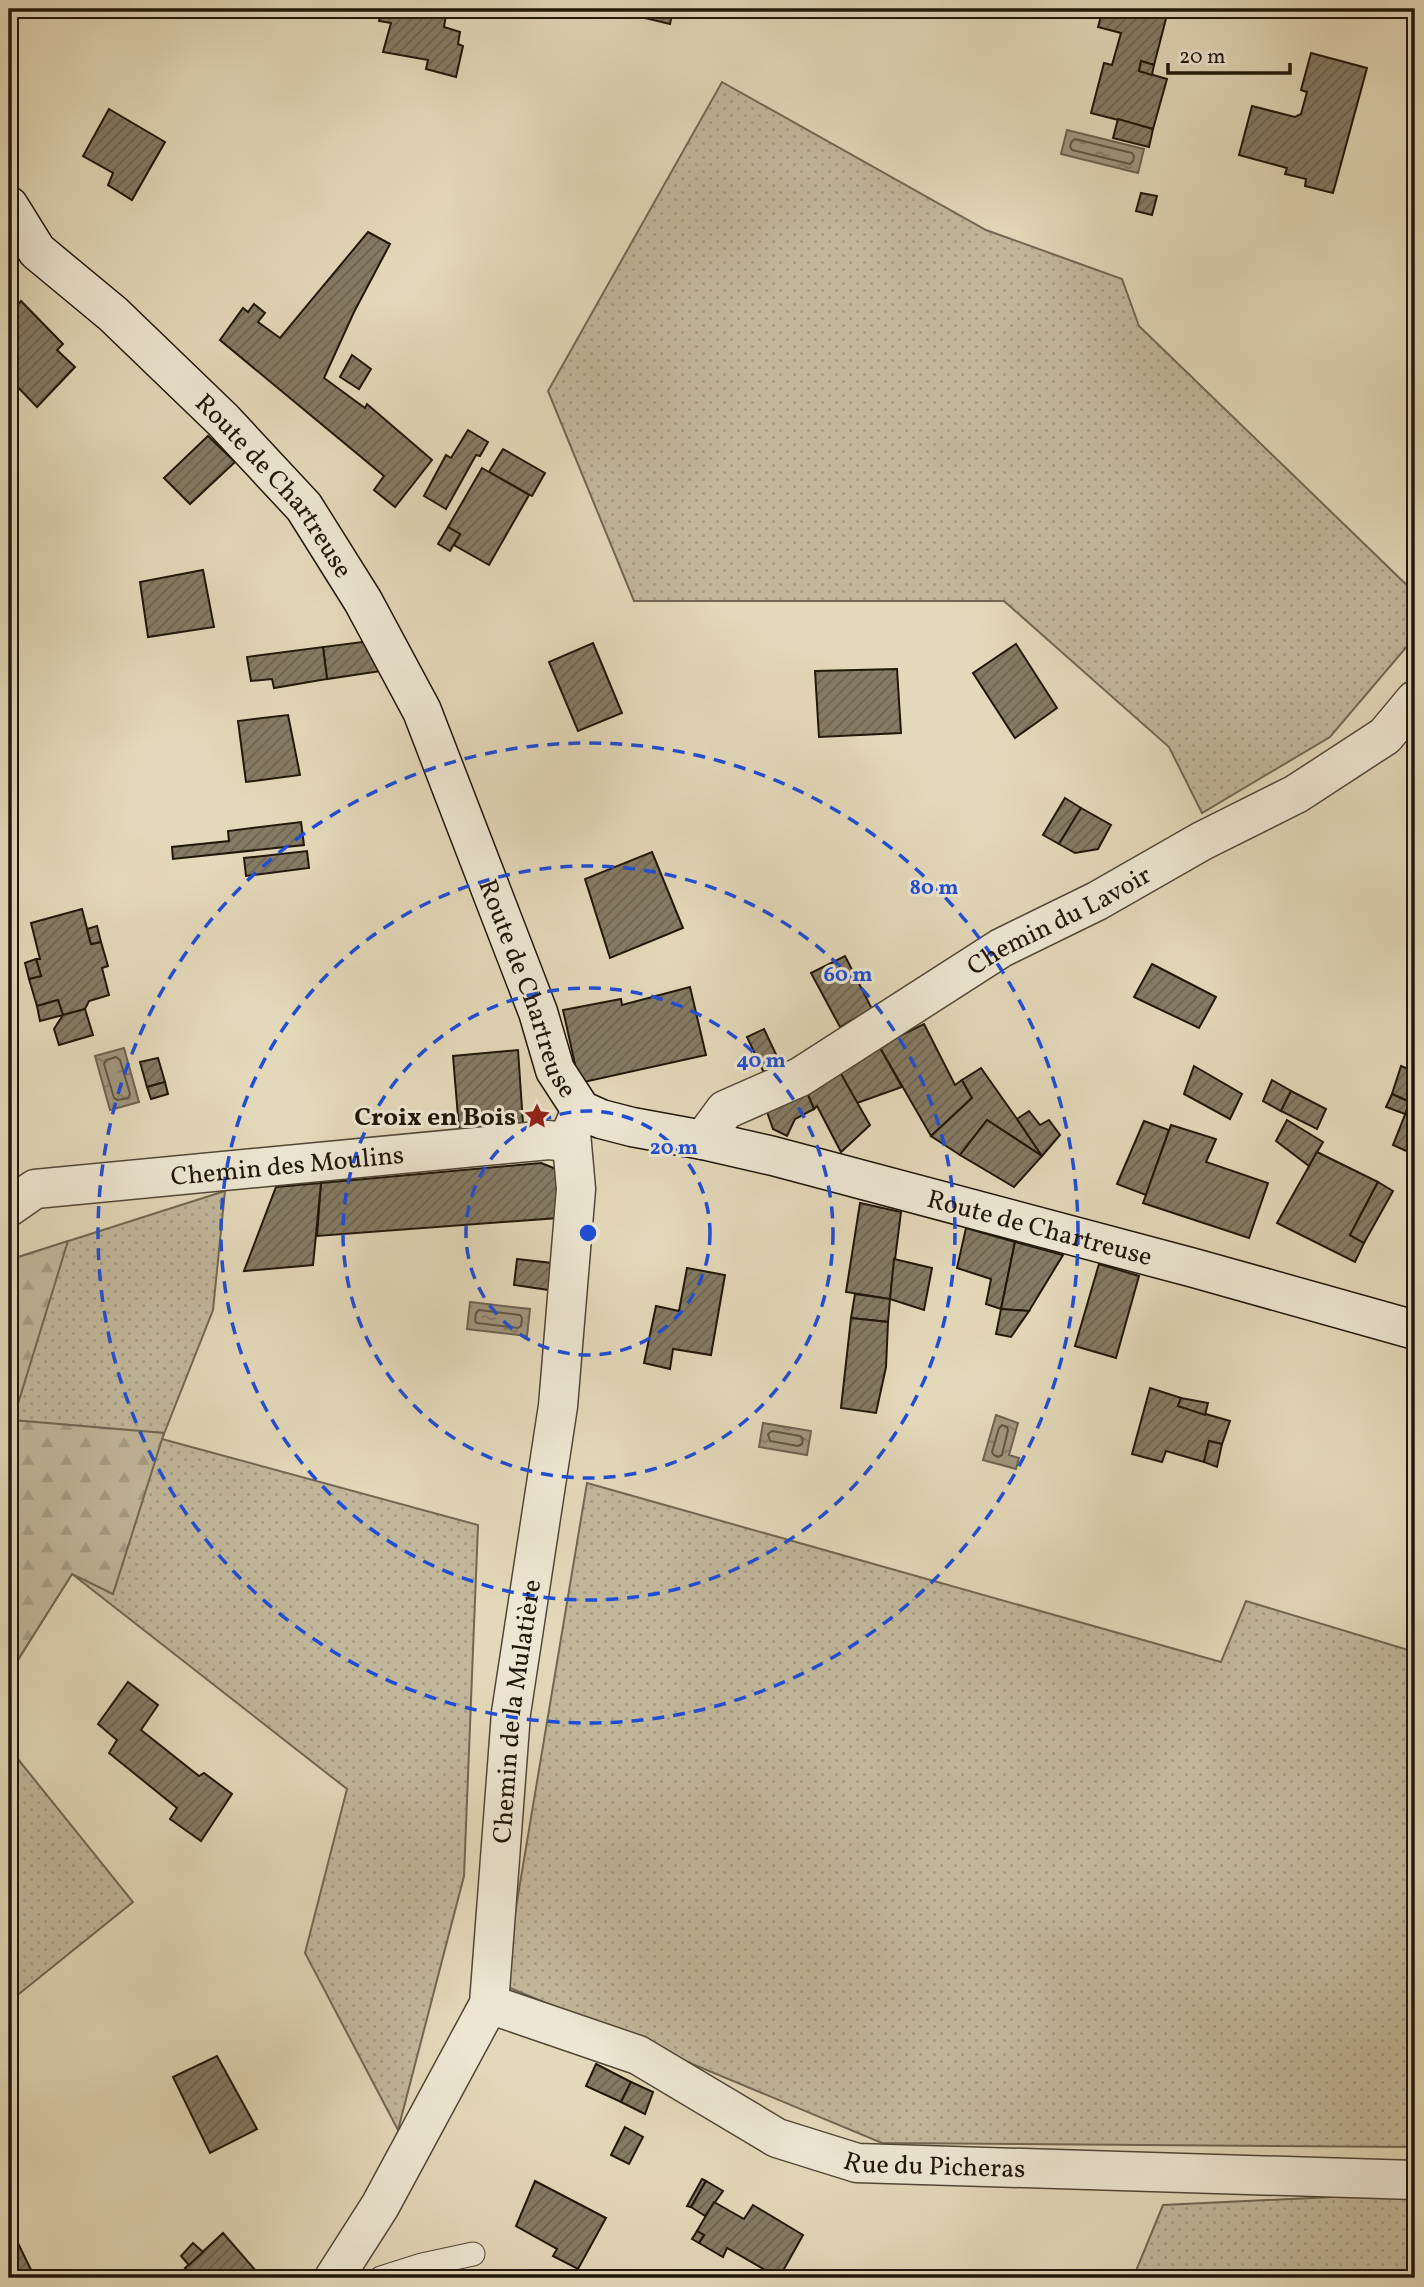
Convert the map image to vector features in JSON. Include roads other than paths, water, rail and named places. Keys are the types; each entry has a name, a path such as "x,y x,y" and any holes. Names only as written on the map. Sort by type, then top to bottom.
{"street":[{"name":"Route de Chartreuse","path":"9,206 37,251 113,314 223,420 304,507 363,601 422,711 538,1012 555,1070 576,1126 601,1119 773,1156 1415,1330"},
{"name":"Chemin du Lavoir","path":"703,1140 725,1110 800,1077 1001,948 1097,901 1202,841 1296,794 1385,736 1415,700"},
{"name":"Chemin des Moulins","path":"9,1207 35,1189 549,1140 576,1126"},
{"name":"Chemin de la Mulatière","path":"334,2278 380,2206 489,2004 511,1713 558,1406 576,1189 576,1126"},
{"name":"Rue du Picheras","path":"489,2004 638,2055 777,2138 857,2163 1415,2180"}],"lane":[{"path":"381,2278 422,2265 473,2254"}],"water":[{"path":"1067,130 1144,149 1138,173 1061,154"},
{"path":"124,1048 139,1102 110,1110 95,1056"},
{"path":"470,1302 530,1309 527,1336 467,1329"},
{"path":"996,1415 1018,1423 1009,1455 1019,1458 1016,1469 983,1460"},
{"path":"763,1423 811,1431 807,1455 759,1447"}],"place":[{"name":"Croix en Bois","path":"537,1116"}]}
